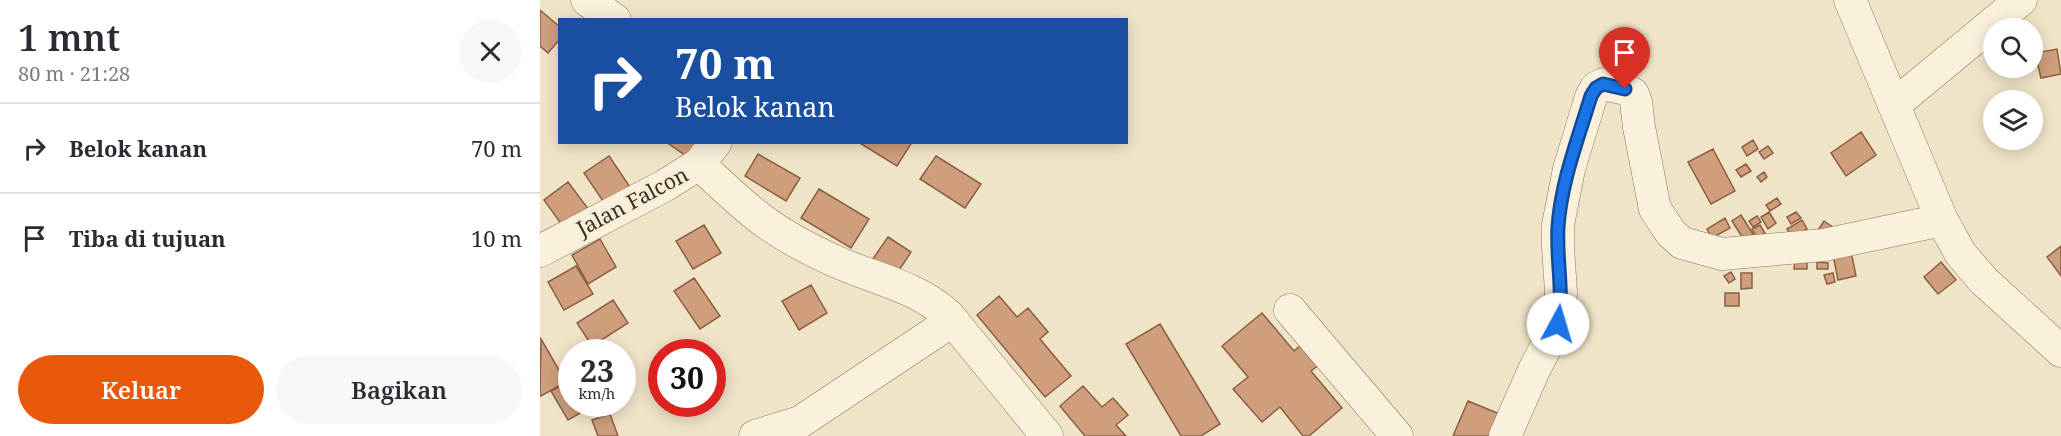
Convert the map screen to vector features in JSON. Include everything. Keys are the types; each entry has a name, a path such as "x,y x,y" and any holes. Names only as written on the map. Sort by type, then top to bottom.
{"street":[{"path":"587,0 612,18"},
{"path":"1850,0 1942,220 1960,253 1984,282 2061,351"},
{"path":"1894,105 2021,0"},
{"path":"1505,436 1558,324 1562,292 1558,225 1562,197 1591,96 1596,88 1603,84 1625,89 1633,94 1655,209 1671,233 1682,243 1722,254 1824,245 1942,220"},
{"path":"707,153 758,217 776,229 837,261 914,291 938,306 1047,436"},
{"name":"Jalan Falcon","path":"544,241 664,186 707,153"},
{"path":"1290,310 1397,436"},
{"path":"755,436 800,422 952,321"}],"building":[{"path":"540,10 558,25 558,41 548,53 540,46"},
{"path":"2057,49 2061,74 2043,78 2043,52"},
{"path":"1861,132 1876,155 1846,176 1831,153"},
{"path":"1753,140 1758,149 1747,156 1742,147"},
{"path":"669,144 703,144 692,160"},
{"path":"861,144 911,144 897,166"},
{"path":"1768,146 1773,153 1764,159 1759,152"},
{"path":"1713,149 1735,191 1711,204 1688,162"},
{"path":"758,154 800,178 786,201 745,176"},
{"path":"609,156 630,187 605,204 584,173"},
{"path":"936,156 981,184 965,208 920,179"},
{"path":"1746,164 1751,171 1741,177 1736,170"},
{"path":"1764,172 1767,177 1761,182 1757,177"},
{"path":"568,182 592,214 567,232 544,200"},
{"path":"819,189 869,219 851,248 801,218"},
{"path":"1777,198 1781,204 1770,211 1766,205"},
{"path":"1769,212 1776,223 1768,229 1761,217"},
{"path":"1796,212 1801,218 1791,224 1787,217"},
{"path":"1741,215 1753,234 1744,240 1732,221"},
{"path":"1757,216 1761,222 1753,227 1749,221"},
{"path":"1725,218 1730,228 1712,238 1707,229"},
{"path":"1802,220 1807,229 1792,238 1787,229"},
{"path":"1824,221 1837,230 1816,233"},
{"path":"704,225 721,253 693,269 676,241"},
{"path":"1760,225 1765,233 1757,238 1752,229"},
{"path":"888,237 911,252 892,281 868,266"},
{"path":"600,239 616,267 588,284 572,255"},
{"path":"2061,246 2061,276 2047,257"},
{"path":"1851,251 1856,276 1838,280 1833,255"},
{"path":"1795,260 1807,261 1807,269 1794,269"},
{"path":"1817,262 1828,263 1828,269 1817,269"},
{"path":"1941,262 1956,280 1938,294 1924,277"},
{"path":"576,266 593,294 564,310 548,282"},
{"path":"1731,272 1735,279 1729,283 1724,276"},
{"path":"1741,273 1752,273 1752,288 1741,289"},
{"path":"1833,273 1835,282 1827,284 1824,275"},
{"path":"694,278 720,316 700,329 674,291"},
{"path":"811,285 827,313 799,330 782,301"},
{"path":"1725,293 1739,293 1739,306 1725,306"},
{"path":"999,296 1017,317 1028,308 1048,332 1040,339 1071,376 1045,397 977,315"},
{"path":"613,300 628,323 603,339 587,339 577,323"},
{"path":"1262,313 1294,351 1307,340 1324,361 1311,371 1342,408 1309,436 1303,436 1280,407 1262,422 1233,389 1248,377 1222,346"},
{"path":"1160,324 1220,424 1201,436 1181,436 1126,344"},
{"path":"541,339 558,368 558,386 541,396"},
{"path":"1083,386 1102,407 1113,398 1128,415 1116,425 1126,436 1085,436 1060,406"},
{"path":"558,387 558,403 551,391"},
{"path":"1468,401 1502,415 1493,436 1453,436"},
{"path":"611,417 618,436 598,436 592,420"}],"route":[{"path":"1558,324 1562,292 1558,225 1569,169 1591,96 1596,88 1603,84 1625,89"}]}
